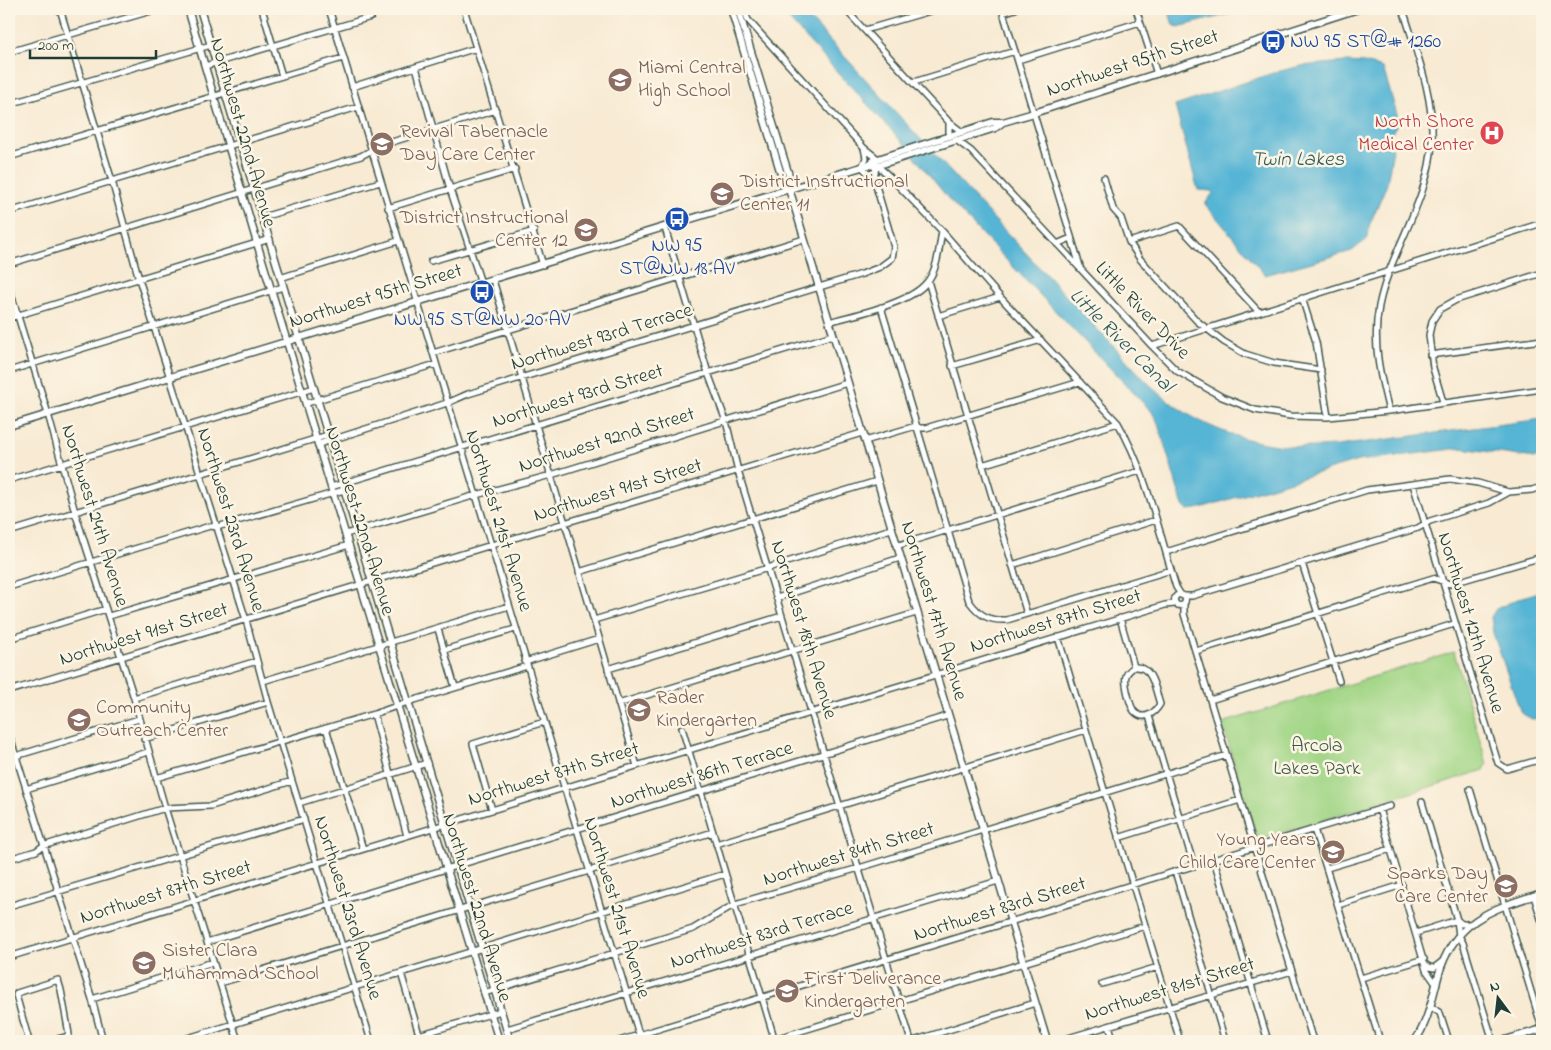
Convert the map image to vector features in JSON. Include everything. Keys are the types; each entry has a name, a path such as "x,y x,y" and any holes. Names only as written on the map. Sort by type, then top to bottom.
{"main road":[{"name":"Northwest 22nd Avenue","path":"188,9 499,1041"},
{"name":"Northwest 22nd Avenue","path":"200,9 510,1041"},
{"name":"Northwest 17th Avenue","path":"730,9 767,104 791,182 789,190"},
{"name":"Northwest 17th Avenue","path":"738,9 751,78 784,184 789,190 1047,1041"},
{"name":"Northwest 95th Street","path":"930,145 949,136 993,122 1003,122 1034,113 1358,9"},
{"path":"751,78 756,79 763,93"},
{"path":"761,110 767,104"},
{"name":"Northwest 95th Street","path":"9,426 665,228 930,145 956,140 995,128 1003,122"},
{"name":"Northwest 95th Street","path":"877,163 891,161 908,152"},
{"path":"1415,1041 1424,1025 1443,961 1450,947 1459,936 1471,924 1490,911 1542,893"},
{"path":"1502,1041 1513,1040 1542,1029"}],"street":[{"name":"Northwest 23rd Avenue","path":"60,9 112,181 124,229 246,620 268,702 371,1041"},
{"path":"9,52 158,9"},
{"path":"262,9 282,76"},
{"name":"Northwest 21st Avenue","path":"329,9 370,150 418,302 447,403 492,546 515,629 640,1038"},
{"path":"464,9 543,264"},
{"path":"744,9 748,20 877,163 1118,423 1128,441 1140,471 1166,552 1314,1041"},
{"path":"846,9 949,122 962,132"},
{"path":"865,30 937,9"},
{"path":"1015,9 1003,11 1081,269"},
{"path":"1136,9 1157,74"},
{"path":"1389,411 1377,359 1376,333 1379,307 1390,270 1419,197 1429,164 1432,142 1428,91 1403,9"},
{"path":"205,66 371,17"},
{"path":"1018,60 1140,22"},
{"path":"9,104 211,46"},
{"path":"352,88 476,48"},
{"path":"914,82 1015,50"},
{"path":"9,157 343,58"},
{"path":"416,68 432,130 480,283"},
{"path":"9,212 358,107"},
{"path":"9,264 362,156 378,146 496,110"},
{"path":"949,122 949,136"},
{"path":"969,136 968,143 971,151"},
{"name":"Little River Drive","path":"956,140 971,151 1152,346 1178,371 1222,397 1255,410 1290,416 1328,417 1389,411 1542,389"},
{"path":"864,148 865,166 874,179"},
{"path":"889,176 888,169 891,161"},
{"path":"874,179 877,163"},
{"path":"388,208 515,169"},
{"path":"1104,178 1113,209 1121,218 1129,242 1140,259 1197,321 1224,342 1245,354 1274,363 1320,370"},
{"name":"Northwest 93rd Terrace","path":"9,532 200,474 447,403 468,394 522,377 868,272 880,267 892,258 894,252 893,240 874,179"},
{"path":"263,217 380,182"},
{"path":"1152,346 1542,223"},
{"path":"1129,242 1179,226 1259,312"},
{"name":"Northwest 18th Avenue","path":"665,228 708,373 726,421 738,470 912,1041"},
{"path":"431,261 534,231"},
{"path":"829,322 899,301 917,292 928,281 938,259 942,231"},
{"path":"1057,244 1071,238"},
{"path":"9,318 270,239"},
{"path":"433,353 804,239"},
{"path":"280,278 398,241"},
{"path":"1443,402 1430,355 1429,335 1432,321 1440,309 1456,300 1542,273"},
{"path":"493,280 637,766"},
{"path":"928,281 1027,614"},
{"path":"9,371 283,286"},
{"name":"Northwest 24th Avenue","path":"9,287 48,414 75,512 134,698 144,739 193,901 238,1041"},
{"path":"938,316 1000,297"},
{"path":"1302,298 1316,342 1328,417"},
{"path":"881,307 969,602 976,611 986,618 1007,620 1171,570"},
{"name":"Northwest 93rd Street","path":"9,587 210,526 217,527 461,448 833,335"},
{"path":"952,366 1041,340"},
{"path":"1430,355 1542,340"},
{"path":"1542,361 1542,376"},
{"path":"307,403 436,364"},
{"path":"865,441 916,426 926,428 1080,382"},
{"name":"Northwest 92nd Street","path":"346,534 550,475 847,383"},
{"path":"9,480 314,388"},
{"path":"982,465 1118,423"},
{"name":"Northwest 91st Street","path":"9,692 862,433"},
{"path":"896,546 1140,471"},
{"path":"1166,552 1367,490 1450,479 1478,483 1509,492 1542,487"},
{"path":"579,572 877,481"},
{"name":"Northwest 12th Avenue","path":"1413,484 1454,624 1498,763 1507,769 1542,759"},
{"path":"1180,600 1425,525 1430,521 1488,504 1509,492"},
{"path":"1012,565 1156,520"},
{"path":"594,620 891,529"},
{"path":"109,616 349,545"},
{"path":"1196,651 1433,578 1450,584 1542,557"},
{"path":"777,598 900,558"},
{"path":"1302,563 1339,681"},
{"name":"Northwest 87th Street","path":"9,957 1180,600"},
{"path":"263,681 509,606"},
{"path":"9,639 106,609"},
{"path":"618,704 916,613"},
{"path":"608,669 782,616"},
{"path":"1120,618 1134,667"},
{"path":"1210,700 1454,624"},
{"path":"438,629 455,687"},
{"path":"444,650 515,629"},
{"path":"1058,637 1180,1041"},
{"path":"156,778 397,707 599,639"},
{"path":"134,698 257,661"},
{"path":"1140,666 1147,670 1160,704 1156,712 1149,716 1141,716 1134,711 1124,680 1126,673 1134,667 1140,666"},
{"path":"144,739 268,702"},
{"path":"374,714 406,836"},
{"name":"Northwest 86th Terrace","path":"207,942 948,716"},
{"path":"1149,716 1194,866"},
{"path":"9,758 139,719"},
{"path":"492,810 473,744 544,722"},
{"path":"326,728 363,849"},
{"path":"682,728 775,1040"},
{"path":"716,844 839,804 1086,730"},
{"path":"9,734 92,999 103,1041"},
{"path":"26,789 148,752"},
{"name":"Northwest 84th Street","path":"484,993 693,929 735,904 1227,755"},
{"path":"299,803 427,763"},
{"path":"9,859 165,808 211,806 292,780"},
{"path":"1470,789 1542,1029"},
{"path":"1118,838 1240,800"},
{"path":"1422,802 1457,920 1459,936 1463,943 1493,1041"},
{"name":"Northwest 83rd Street","path":"619,1041 640,1038 763,998 1390,806"},
{"path":"1379,810 1426,970 1436,984"},
{"path":"9,906 304,819"},
{"path":"1314,829 1380,1041"},
{"path":"220,983 341,945 470,908 713,832"},
{"path":"1326,868 1391,849"},
{"path":"1214,860 1268,1041"},
{"path":"1175,871 1225,1041"},
{"path":"178,1041 191,1039 233,1024 725,874"},
{"name":"Northwest 83rd Terrace","path":"507,1029 998,881"},
{"path":"1338,905 1402,885"},
{"path":"1534,896 1542,922"},
{"path":"1457,920 1463,925 1471,924"},
{"path":"1416,933 1457,920"},
{"path":"768,1041 1145,926"},
{"path":"1361,978 1424,961"},
{"path":"1424,961 1429,967 1434,968 1443,961"},
{"path":"92,999 213,962"},
{"path":"1102,984 1158,966"},
{"name":"Northwest 81st Street","path":"1058,1041 1292,971"},
{"path":"401,973 420,1038"},
{"path":"29,1041 16,995 17,993 58,980 69,1034 66,1037 50,1041"},
{"path":"912,1041 1035,1003"},
{"path":"1430,1006 1440,1013 1449,1041"},
{"path":"398,1041 420,1038 501,1011"},
{"path":"1109,1026 1114,1041"}],"green space":[{"name":"Arcola Lakes Park","path":"1454,652 1487,764 1484,770 1263,839 1257,836 1222,723"}],"water":[{"path":"779,9 801,9 1144,379 1185,412 1217,429 1252,440 1270,444 1310,447 1337,446 1542,419 1542,456 1535,458 1461,448 1358,461 1197,509 1187,510 1183,506 1158,423 1152,412 951,202 905,145"},
{"path":"1168,9 1242,9 1230,14 1178,27 1173,25"},
{"name":"Twin Lakes","path":"1345,62 1364,63 1383,68 1399,121 1388,142 1393,149 1387,184 1369,226 1368,238 1352,251 1265,275 1205,204 1213,193 1212,191 1198,190 1175,106 1276,72 1301,66"},
{"path":"1542,591 1542,718 1532,719 1521,713 1493,633 1491,617 1496,609"}],"place":[{"name":"NW 95 ST@# 1260","path":"1273,42"},
{"name":"Miami Central High School","path":"620,80"},
{"name":"North Shore Medical Center","path":"1492,133"},
{"name":"Revival Tabernacle Day Care Center","path":"382,144"},
{"name":"District Instructional Center 11","path":"722,194"},
{"name":"NW 95 ST@NW 18 AV","path":"677,219"},
{"name":"District Instructional Center 12","path":"586,230"},
{"name":"NW 95 ST@NW 20 AV","path":"482,292"},
{"name":"Rader Kindergarten","path":"639,710"},
{"name":"Community Outreach Center","path":"79,720"},
{"name":"Young Years Child Care Center","path":"1333,852"},
{"name":"Sparks Day Care Center","path":"1506,886"},
{"name":"Sister Clara Muhammad School","path":"144,963"},
{"name":"First Deliverance Kindergarten","path":"787,991"}],"water label":[{"name":"Little River Canal","path":"1121,341"}]}
